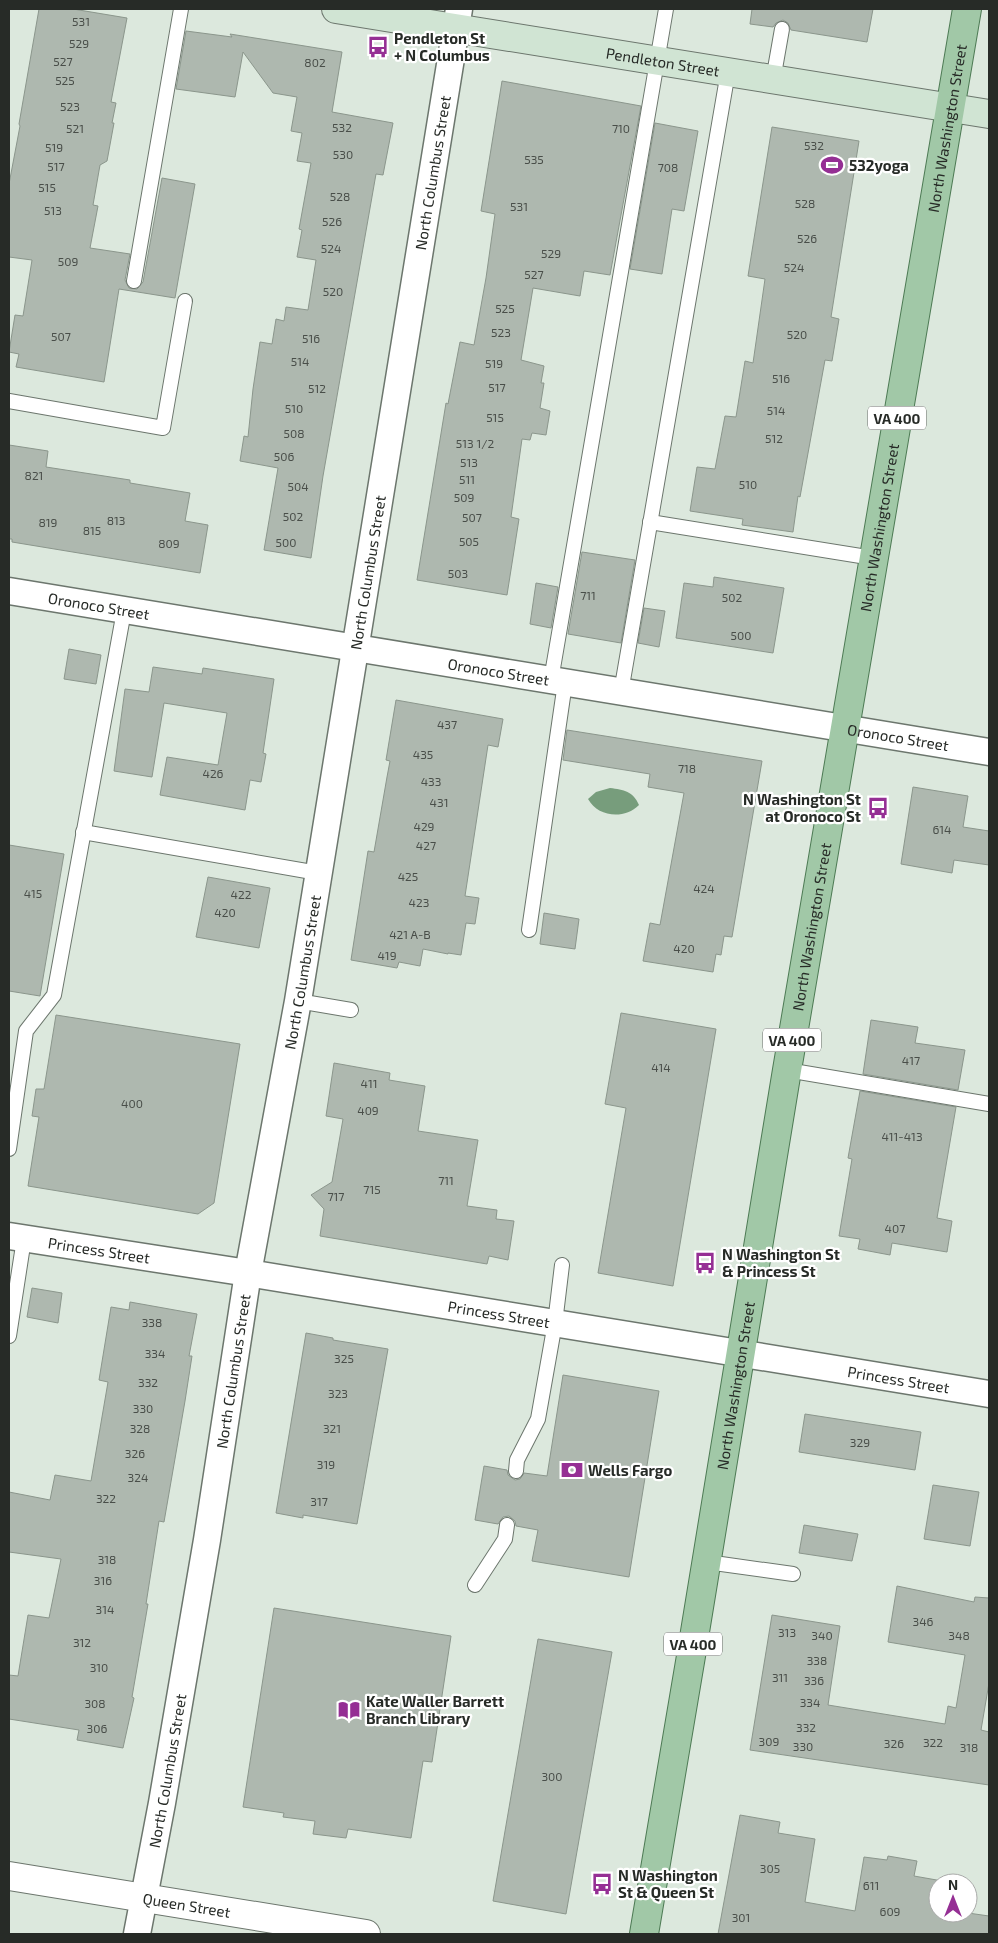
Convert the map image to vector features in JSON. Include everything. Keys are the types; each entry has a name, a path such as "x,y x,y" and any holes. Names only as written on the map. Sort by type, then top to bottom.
{"main road":[{"name":"Pendleton Street","path":"336,9 457,18 658,60 989,114"},
{"name":"North Washington Street","path":"644,1934 844,728 966,9"}],"street":[{"name":"North Columbus Street","path":"137,1934 162,1803 204,1560 248,1273 298,1001 457,18"},
{"name":"Oronoco Street","path":"9,591 989,752"},
{"name":"Princess Street","path":"16,1238 248,1273 989,1394"},
{"name":"Queen Street","path":"9,1876 366,1934"}],"lane":[{"path":"134,281 181,9"},
{"path":"528,930 558,681 666,9"},
{"path":"773,80 782,29"},
{"path":"621,692 728,72"},
{"path":"9,401 163,428 186,300"},
{"path":"650,522 873,558"},
{"path":"9,1149 26,1031 54,996 124,611"},
{"path":"83,832 318,873"},
{"path":"298,1001 351,1010"},
{"path":"787,1070 989,1104"},
{"path":"9,1336 16,1238"},
{"path":"516,1471 517,1460 538,1419 555,1323 562,1265"},
{"path":"475,1585 505,1539 507,1525"},
{"path":"706,1562 793,1574"}],"shaded area":[{"path":"610,788 631,794 639,805 633,810 619,814 605,813 598,810 588,799 596,792"}],"building":[{"path":"39,9 73,9 127,18 111,102 116,103 112,123 114,123 107,161 100,165 93,205 98,206 90,248 130,254 125,280 129,288 137,289 143,282 162,178 195,184 175,298 119,289 104,382 16,367 19,354 9,352 15,315 23,316 32,260 9,257 9,184"},
{"path":"752,9 873,9 867,42 791,30 788,23 783,20 776,23 773,27 750,24"},
{"path":"186,31 232,37 230,34 342,52 332,112 393,123 383,175 376,174 323,476 311,558 264,550 278,468 240,461 244,436 248,437 260,342 272,344 276,319 284,321 286,307 308,310 316,260 297,257 302,230 299,229 311,163 297,161 302,133 291,131 297,97 273,93 243,52 235,97 176,89"},
{"path":"502,81 641,106 610,275 584,271 580,296 533,288 521,360 544,366 541,383 544,383 540,408 550,411 546,435 532,433 530,440 522,439 511,517 519,519 507,595 417,580 446,403 448,404 460,342 474,345 486,278 495,214 481,211"},
{"path":"655,123 698,131 684,211 672,209 662,274 630,269"},
{"path":"772,127 859,141 831,317 839,319 832,361 825,360 800,497 798,496 793,532 742,525 743,519 690,511 697,467 715,469 725,416 736,417 745,361 753,363 765,279 748,276"},
{"path":"9,445 48,451 46,467 130,480 130,483 190,493 185,521 208,525 200,573 12,542 12,539 9,539"},
{"path":"582,552 635,560 621,643 568,634"},
{"path":"714,577 784,588 773,653 676,638 684,583 713,587"},
{"path":"536,583 558,587 551,628 530,624"},
{"path":"644,608 665,611 659,647 638,643"},
{"path":"69,649 101,655 96,684 64,679"},
{"path":"153,667 202,674 203,668 274,679 263,753 266,754 261,782 250,780 245,810 160,795 167,757 218,765 227,713 164,703 152,777 114,771 125,689 149,692"},
{"path":"396,700 503,719 498,747 488,745 465,896 479,898 475,924 466,923 461,955 423,949 420,966 399,962 397,968 351,960 368,851 374,852 390,761 386,760"},
{"path":"567,730 762,761 732,937 724,936 721,955 716,954 713,972 643,961 650,923 660,925 684,793 648,787 650,774 563,760"},
{"path":"913,787 968,796 963,827 989,831 989,865 954,860 952,873 901,864"},
{"path":"9,845 64,854 40,996 9,991"},
{"path":"208,877 270,888 259,948 196,937"},
{"path":"544,913 579,919 575,949 540,944"},
{"path":"621,1013 716,1029 673,1286 598,1273 626,1108 605,1104"},
{"path":"56,1015 240,1044 214,1203 198,1214 28,1186 39,1117 32,1116 36,1089 44,1089"},
{"path":"871,1020 918,1027 915,1043 965,1050 958,1090 863,1074"},
{"path":"334,1063 390,1073 389,1080 425,1086 418,1131 478,1140 467,1206 497,1210 496,1219 514,1221 508,1260 489,1256 487,1264 320,1236 324,1209 311,1195 332,1182 343,1119 326,1116"},
{"path":"860,1091 956,1107 937,1218 952,1221 947,1252 892,1243 890,1255 858,1249 860,1239 839,1236 852,1159 848,1158"},
{"path":"32,1288 62,1293 58,1323 27,1317"},
{"path":"130,1302 197,1314 189,1356 192,1356 185,1401 164,1522 159,1521 146,1604 148,1604 132,1697 134,1698 123,1748 77,1740 79,1730 9,1719 9,1675 18,1676 28,1615 49,1618 61,1559 9,1552 9,1492 50,1500 55,1475 91,1481 108,1382 99,1380 111,1307 129,1310"},
{"path":"306,1333 333,1338 333,1340 388,1349 357,1524 303,1515 303,1518 276,1513"},
{"path":"563,1375 659,1391 629,1577 532,1561 538,1530 516,1526 515,1521 509,1516 503,1517 498,1524 475,1520 484,1466 507,1470 508,1475 515,1480 520,1479 524,1473 547,1476"},
{"path":"805,1414 921,1432 915,1470 799,1452"},
{"path":"933,1485 979,1492 970,1546 924,1539"},
{"path":"804,1525 858,1534 852,1561 799,1553"},
{"path":"897,1586 974,1602 975,1597 989,1598 989,1683 981,1730 989,1732 989,1785 750,1750 772,1615 840,1626 828,1705 945,1724 948,1706 956,1708 965,1655 888,1642"},
{"name":"Kate Waller Barrett Branch Library","path":"274,1608 451,1636 432,1762 423,1761 411,1838 348,1829 346,1838 313,1834 315,1821 283,1817 284,1813 243,1807"},
{"path":"538,1639 612,1652 566,1914 493,1901"},
{"path":"740,1815 780,1822 778,1833 815,1839 805,1902 855,1911 864,1857 887,1860 888,1856 917,1861 914,1876 928,1878 928,1923 978,1923 978,1914 989,1916 989,1934 718,1934"}],"place":[{"name":"Pendleton St + N Columbus","path":"378,47"},
{"name":"532yoga","path":"832,165"},
{"name":"N Washington St at Oronoco St","path":"878,808"},
{"name":"N Washington St & Princess St","path":"705,1263"},
{"name":"Wells Fargo","path":"572,1470"},
{"name":"Kate Waller Barrett Branch Library","path":"349,1710"},
{"name":"N Washington St & Queen St","path":"602,1884"}]}
